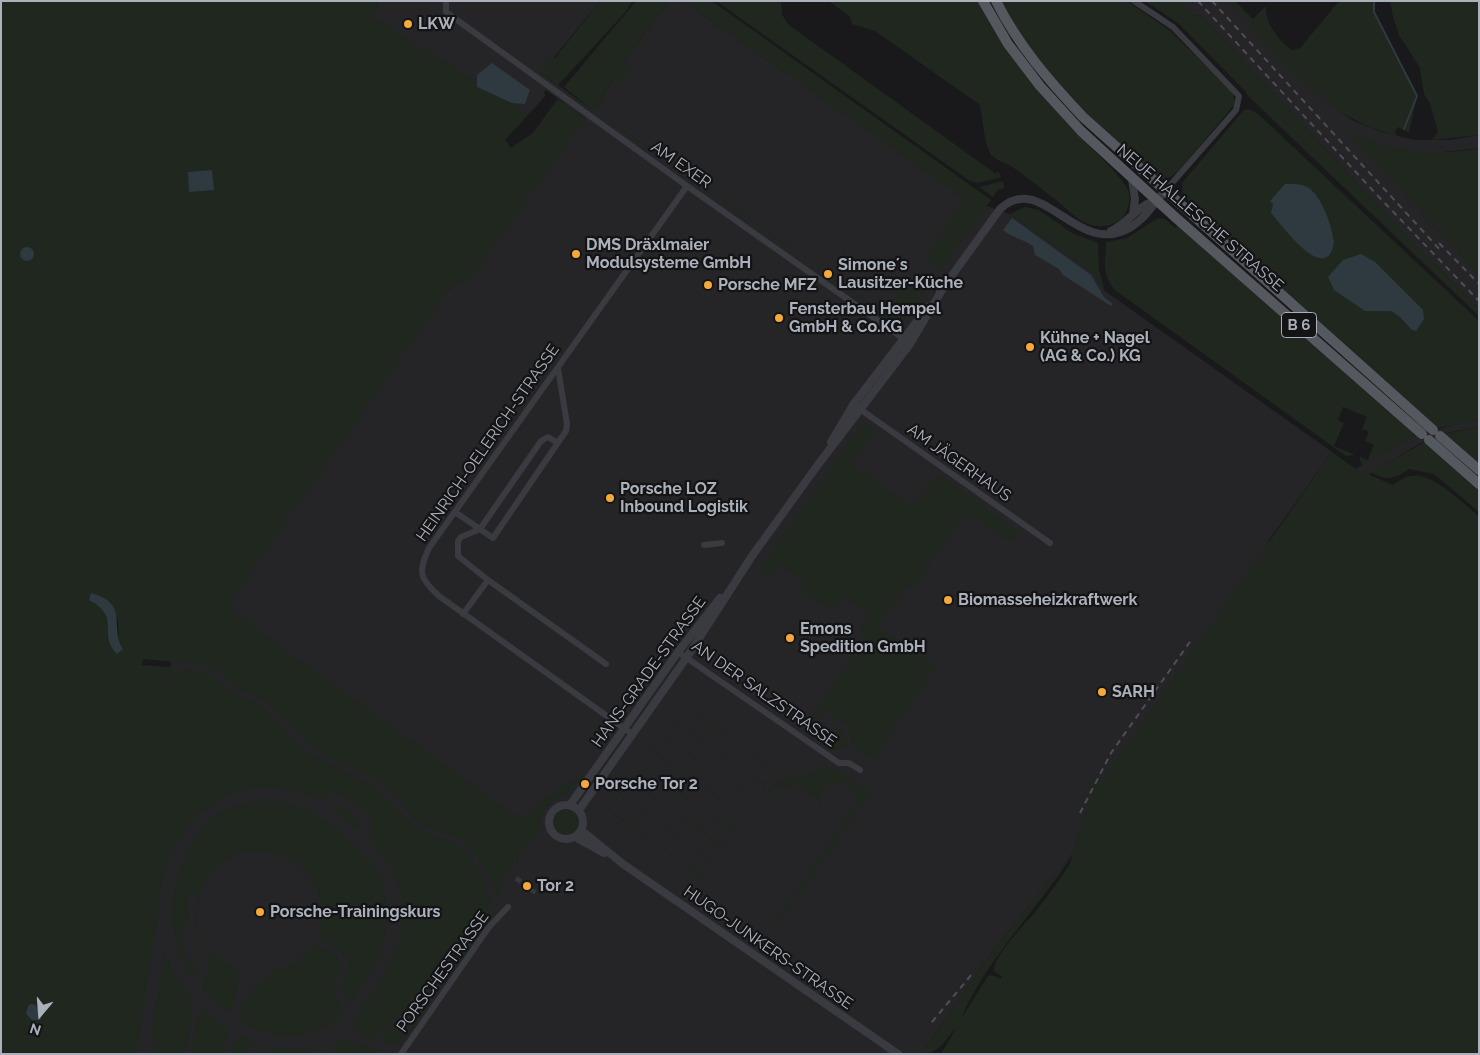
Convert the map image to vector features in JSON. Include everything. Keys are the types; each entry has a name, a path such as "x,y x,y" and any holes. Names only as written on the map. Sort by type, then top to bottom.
{"main road":[{"name":"NEUE HALLESCHE STRASSE","path":"983,1 1008,44 1040,86 1081,131 1132,180 1479,484"},
{"name":"NEUE HALLESCHE STRASSE","path":"996,1 1009,26 1048,80 1083,117 1479,470"}],"street":[{"name":"AM EXER","path":"446,1 446,12 910,344"},
{"path":"1134,1 1173,27 1237,91 1240,101 1236,110 1165,191"},
{"path":"1132,180 1135,199 1133,215"},
{"name":"HEINRICH-OELERICH-STRASSE","path":"632,734 464,614 427,585 421,574 423,560 430,548 687,186"},
{"name":"HANS-GRADE-STRASSE","path":"817,466 853,405 902,338 942,290 1000,209 1012,199 1024,198 1040,202 1084,231 1104,234 1120,232 1131,227 1148,214 1165,191"},
{"name":"HANS-GRADE-STRASSE","path":"1104,234 1118,228 1144,204 1156,201"},
{"name":"HANS-GRADE-STRASSE","path":"570,805 678,652 910,344 942,290"},
{"path":"455,512 493,538 558,443 567,424 558,368"},
{"name":"AM JÄGERHAUS","path":"853,405 1050,542"},
{"path":"558,443 548,437 541,441 480,529 461,536 456,551 461,560 606,664"},
{"path":"704,545 722,543"},
{"name":"HANS-GRADE-STRASSE","path":"579,810 687,657 752,556"},
{"path":"464,614 488,580"},
{"name":"AN DER SALZSTRASSE","path":"678,652 839,763 849,763 860,770"},
{"path":"570,805 579,810 583,820 581,830 575,837 568,839 558,838 550,830 549,824 554,809 559,806 570,805"},
{"name":"HUGO-JUNKERS-STRASSE","path":"581,830 623,864 898,1054"},
{"name":"HUGO-JUNKERS-STRASSE","path":"575,837 623,864"},
{"name":"PORSCHESTRASSE","path":"401,1054 489,927 508,907"}],"shaded area":[{"path":"1,1 379,1 373,17 529,114 505,140 511,148 533,133 556,101 559,100 585,119 469,281 457,283 448,291 232,599 232,606 236,614 513,814 525,817 547,797 579,773 582,775 568,794 557,797 545,807 540,819 541,830 536,838 530,840 519,856 518,864 514,861 511,866 515,869 514,871 509,868 499,883 503,886 497,895 487,870 467,845 453,836 425,827 414,819 394,793 382,783 310,746 265,701 237,688 217,671 204,665 143,659 142,665 171,667 172,674 178,675 188,669 209,673 234,693 262,706 296,742 313,755 378,788 416,828 463,849 484,877 487,891 493,900 424,998 387,1025 375,1040 362,1037 352,1022 376,987 395,953 400,935 402,916 400,895 393,873 371,838 371,819 365,810 338,793 332,793 322,799 315,799 298,792 272,787 249,789 228,795 197,815 175,843 164,873 136,1054 1,1054","holes":["100,606 118,619 119,644 110,645 107,620"]},
{"path":"379,1 600,1 541,73 591,109 604,102 600,99 613,81 631,69 623,63 669,1 683,1 965,199 1010,214 1093,273 1105,291 1332,452 1266,544 1322,488 1413,437 1458,423 1479,420 1479,427 1450,432 1419,444 1366,476 1074,851 997,945 921,1054 117,1054 162,773 174,627 448,291 457,283 585,119 546,90 543,93 546,95 529,114 462,86 373,17"},
{"path":"600,1 633,1 623,15 558,85 541,73 542,67 552,56 555,58"},
{"path":"636,1 669,1 623,63 631,68 620,83 613,81 600,99 604,102 599,108 591,109 564,87"},
{"path":"683,1 712,1 991,200 941,271 930,265 927,254 964,199"},
{"path":"716,1 781,1 782,15 789,25 996,174 998,171 1001,177 978,183 970,181"},
{"path":"829,1 978,1 1009,53 1033,85 1073,130 1115,172 1127,188 1129,202 1124,215 1116,223 1105,226 1083,222 1022,174 991,155 986,144 980,105 875,31 852,24 850,17"},
{"path":"999,1 1127,1 1169,30 1233,92 1235,104 1180,169 1167,178 1157,178 1060,89 1019,36"},
{"path":"1145,1 1179,1 1194,16 1201,15 1407,237 1479,309 1479,316 1248,96 1179,24"},
{"path":"1179,1 1228,1 1310,88 1352,120 1381,132 1414,140 1450,140 1479,135 1479,148 1425,154 1376,145 1348,133 1479,275 1479,309 1407,237 1201,15 1194,16"},
{"path":"1228,1 1235,1 1253,19 1266,6 1267,18 1273,31 1292,50 1300,48 1339,1 1374,1 1374,12 1417,96 1409,133 1398,127 1395,132 1397,136 1371,127 1347,115 1324,100 1283,63"},
{"path":"1390,1 1479,1 1479,135 1432,140 1438,132 1430,104 1424,94 1420,68 1399,35"},
{"path":"492,63 530,90 525,104 512,103 477,87 477,75"},
{"path":"1250,109 1258,114 1479,321 1479,420 1437,428 1188,206 1191,203 1183,194 1182,183 1244,110"},
{"path":"606,119 682,169 683,174"},
{"path":"1346,132 1379,144 1411,151 1445,152 1479,148 1479,275"},
{"path":"212,170 214,190 189,192 188,172"},
{"path":"692,177 789,246 791,249 692,179"},
{"path":"1003,181 1004,188 998,190 993,197 979,187"},
{"path":"1285,184 1306,186 1319,199 1326,213 1333,236 1334,243 1329,255 1322,258 1313,256 1303,249 1271,213 1273,204 1270,201"},
{"path":"1025,207 1039,210 1072,233 1098,243 1099,270 1105,291 1093,273 1010,214"},
{"path":"1012,218 1091,275 1104,297 1113,304 1111,306 1063,275 1059,269 1035,255 1033,246 1003,230"},
{"path":"1158,218 1165,219 1175,228 1178,225 1418,435 1362,466 1359,456 1368,460 1374,445 1365,441 1369,431 1362,429 1367,417 1343,407 1338,420 1344,423 1334,446 1355,455 1346,456 1116,291 1106,274 1106,242 1127,238"},
{"path":"24,247 30,247 34,254 30,261 24,261 20,257 20,251"},
{"path":"1361,254 1375,262 1423,310 1424,319 1416,331 1412,330 1400,317 1391,311 1365,311 1334,290 1328,277 1343,260"},
{"path":"926,272 935,279 902,323 890,320 832,278 833,276 884,313 912,274"},
{"path":"867,424 875,430 851,463 912,507 937,474 1020,533 1014,540 1005,539 966,512 913,589 907,585 878,626 936,668 873,759 853,746 848,726 823,709 814,723 830,734 837,725 843,730 847,746 831,751 806,734 804,728 865,637 860,630 870,615 843,596 832,612 800,589 804,582 779,565 770,578 759,570 858,429"},
{"path":"1479,427 1479,464 1444,434"},
{"path":"1425,442 1479,489 1479,512 1434,474 1409,469 1395,477 1386,478 1371,472"},
{"path":"1332,452 1356,469 1393,485 1403,478 1419,476 1428,478 1446,489 1479,516 1479,1054 941,1054 956,1028 945,1042 933,1052 921,1054 997,945 1073,852 1094,778 1101,781","holes":["1072,855 1070,864 1040,905 1010,940 999,957 994,971 1002,977 1001,979 992,975 988,976 961,1019 984,975"]},
{"path":"91,593 103,597 115,609 119,641 123,649 117,654 111,647 107,620 104,613 99,606 89,600"},
{"path":"686,699 685,705 775,769 779,766 773,775 774,770 684,706 679,709"},
{"path":"676,715 674,720 764,784 769,781 762,791 763,785 673,721 669,724"},
{"path":"665,730 663,735 753,799 758,796 751,806 753,800 662,736 658,739"},
{"path":"654,745 653,750 743,814 747,811 740,821 742,815 652,751 647,754"},
{"path":"643,760 642,765 732,829 737,826 730,836 731,830 641,766 637,769"},
{"path":"822,763 832,770 835,768 871,793 778,923 774,922 859,801 855,798 858,794 839,781 836,785 830,781 818,798 822,801 818,807 820,802 793,783 789,787 779,788 774,785 769,794 772,798 766,794 777,781 814,772"},
{"path":"633,775 631,780 721,844 726,841 719,851 720,845 630,781 626,785"},
{"path":"622,790 620,795 710,859 715,856 708,866 710,860 620,796 615,800"},
{"path":"262,801 282,802 301,808 318,816 335,828 366,856 377,872 384,888 387,924 383,944 370,976 348,1006 340,985 348,970 349,961 346,956 325,942 318,934 321,905 313,882 297,864 276,854 253,851 231,857 212,872 198,904 200,961 198,962 198,931 195,922 198,896 186,894 190,929 187,921 183,922 185,930 181,931 178,927 187,957 196,971 199,970 197,976 191,975 184,964 175,940 172,915 178,877 190,846 206,823 217,815 230,808"},
{"path":"333,804 353,814 360,824 358,828 329,808"},
{"path":"611,805 610,810 700,874 704,871 697,881 699,876 609,811 604,815"},
{"path":"566,808 575,812 579,821 575,830 566,834 557,830 553,821 557,812"},
{"path":"490,909 495,912 463,958 458,954"},
{"path":"317,946 335,954 342,962 334,985 342,1014 323,1028 304,1035 293,1036 273,1034 243,1023 238,1011 251,990 267,974 292,965 311,947"},
{"path":"211,950 223,962 239,971 233,1007 230,1011 224,1011 206,995 203,989"},
{"path":"165,953 176,977 194,1001 185,1054 154,1054 153,1032 151,1054 151,1032"},
{"path":"456,956 461,960 400,1045 382,1042 389,1027 412,1013 425,1001"},
{"path":"31,1004 35,1005 43,1014 40,1020 32,1020 26,1014 28,1006"},
{"path":"201,1009 228,1029 224,1054 191,1054 199,1010"},
{"path":"235,1036 254,1041 245,1054 231,1054"},
{"path":"345,1039 379,1049 379,1054 330,1054 339,1040"},
{"path":"319,1045 311,1054 261,1054 268,1048 298,1049"}],"waterway":[{"path":"1374,1 1374,12 1417,96 1404,129"}],"tunnel":[{"path":"517,882 520,878"},
{"path":"532,893 534,889"}],"railway":[{"path":"1198,1 1378,196 1479,301"},
{"path":"1212,1 1442,252"},
{"path":"1439,243 1479,284"},
{"path":"1080,813 1111,753 1192,639"},
{"path":"932,1022 972,974"}],"place":[{"name":"LKW","path":"408,24"},
{"name":"DMS Dräxlmaier Modulsysteme GmbH","path":"576,254"},
{"name":"Simone´s Lausitzer-Küche","path":"828,274"},
{"name":"Porsche MFZ","path":"708,285"},
{"name":"Fensterbau Hempel GmbH & Co.KG","path":"779,318"},
{"name":"Kühne + Nagel (AG & Co.) KG","path":"1030,347"},
{"name":"Porsche LOZ Inbound Logistik","path":"610,498"},
{"name":"Biomasseheizkraftwerk","path":"948,600"},
{"name":"Emons Spedition GmbH","path":"790,638"},
{"name":"SARH","path":"1102,692"},
{"name":"Porsche Tor 2","path":"585,784"},
{"name":"Tor 2","path":"527,886"},
{"name":"Porsche-Trainingskurs","path":"260,912"}]}
